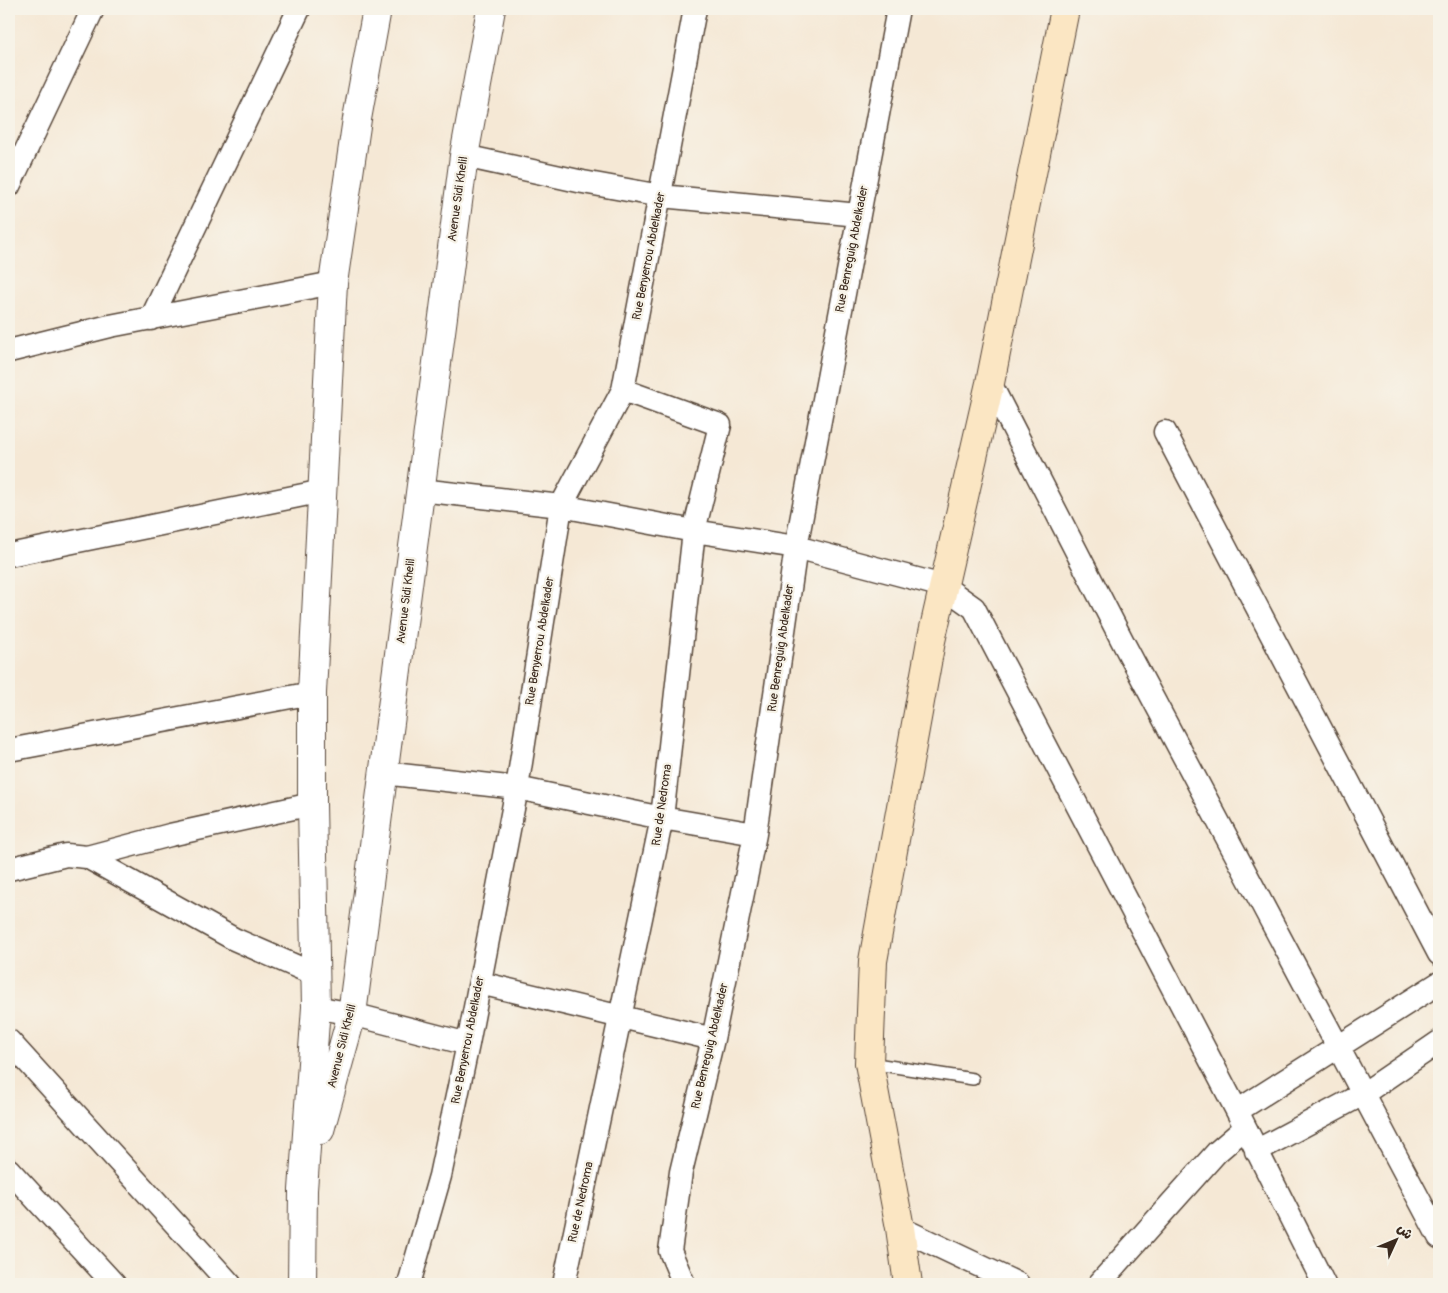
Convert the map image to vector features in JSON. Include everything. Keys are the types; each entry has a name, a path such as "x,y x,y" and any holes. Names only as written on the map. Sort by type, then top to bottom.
{"main road":[{"path":"908,1284 900,1228 869,1063 873,961 931,641 990,383 1065,9"}],"street":[{"path":"9,186 93,9"},
{"path":"152,319 299,9"},
{"name":"Avenue Sidi Khelil","path":"302,1284 303,1190 316,1007 312,693 333,283 357,119 377,9"},
{"name":"Avenue Sidi Khelil","path":"303,1190 352,1014 464,156 491,9"},
{"name":"Rue Benyerrou Abdelkader","path":"409,1284 440,1176 480,983 517,788 561,506 623,390 695,9"},
{"name":"Rue Benreguig Abdelkader","path":"684,1284 670,1251 681,1172 713,1039 755,834 796,547 898,9"},
{"path":"464,156 582,182 661,196 859,215"},
{"path":"9,351 110,326 333,283"},
{"path":"990,383 1125,646 1439,1237"},
{"name":"Rue de Nedroma","path":"564,1284 662,818 694,531 720,425 623,390"},
{"path":"1165,432 1439,954"},
{"path":"420,490 561,506 694,531 796,547 943,586 974,608 1241,1120 1324,1284"},
{"path":"9,556 323,492"},
{"path":"9,750 312,693"},
{"path":"383,773 517,788 662,818 755,834"},
{"path":"9,869 66,855 88,857 170,835 312,804"},
{"path":"88,857 234,939 316,974"},
{"path":"1099,1284 1217,1152 1241,1120 1339,1048 1439,982"},
{"path":"480,983 713,1039"},
{"path":"316,1007 352,1014 468,1044"},
{"path":"9,1041 230,1284"},
{"path":"1256,1151 1363,1094 1439,1042"},
{"path":"9,1170 114,1284"},
{"path":"900,1228 1018,1284"}],"lane":[{"path":"869,1063 973,1079"}]}
